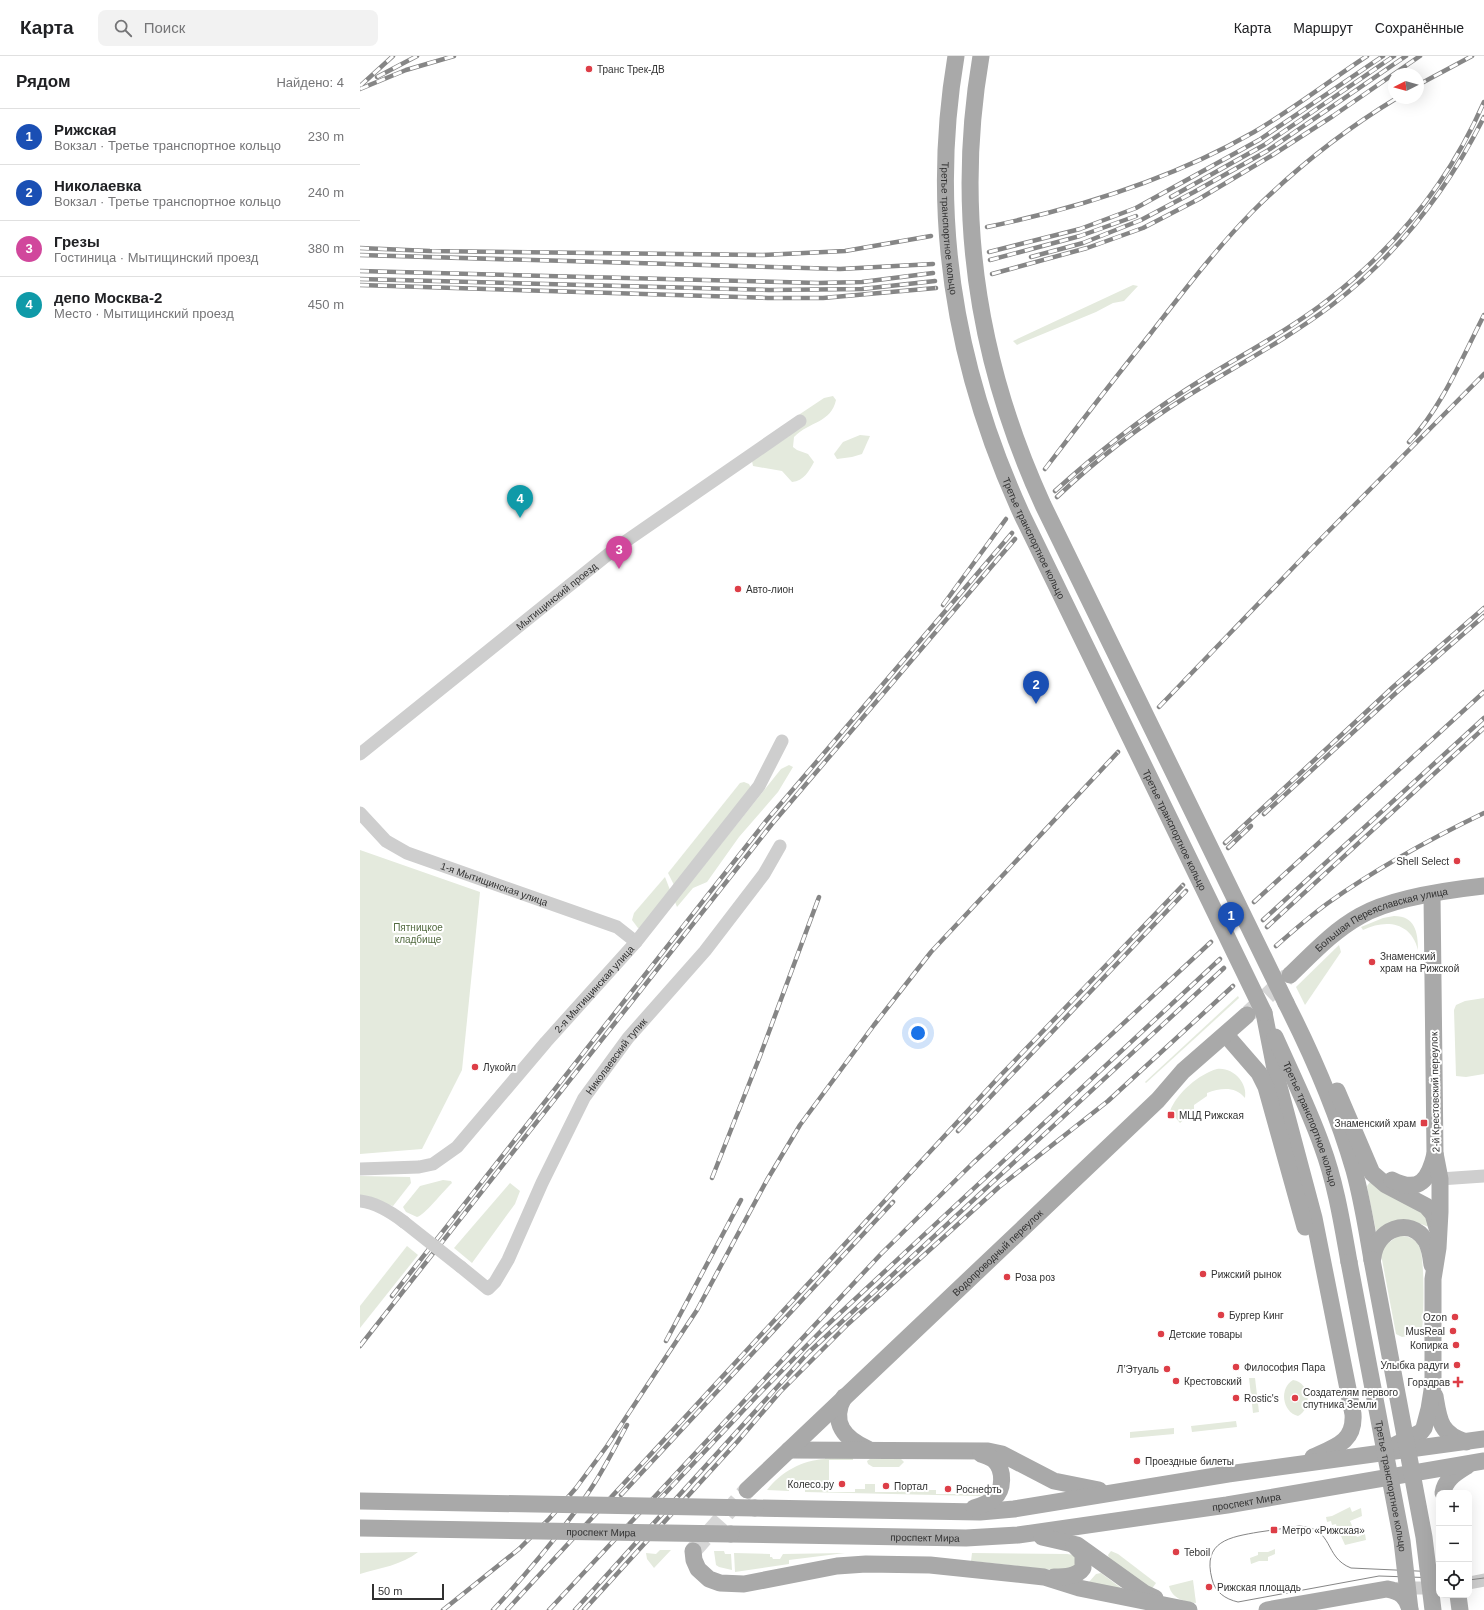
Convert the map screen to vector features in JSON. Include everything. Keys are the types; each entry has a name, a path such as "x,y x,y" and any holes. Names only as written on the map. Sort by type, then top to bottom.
{"main road":[{"name":"Третье транспортное кольцо","path":"956,56 946,143 946,212 948,256 961,338 982,415 1002,471 1022,515 1264,1013 1308,1109 1323,1147 1338,1200 1350,1262 1402,1541 1410,1610"},
{"name":"Третье транспортное кольцо","path":"981,56 976,85 970,144 970,210 979,306 1002,398 1024,462 1043,505 1286,1003 1330,1100 1344,1139 1360,1196 1423,1530 1433,1610"},
{"name":"Большая Переяславская улица","path":"1290,975 1334,933 1359,916 1382,906 1484,886"},
{"name":"2-й Крестовский переулок","path":"1376,1454 1421,1432 1427,1419 1433,1384 1433,1279 1439,1234 1440,1179 1435,1152 1432,895"},
{"path":"1264,1013 1277,1079 1307,1187 1352,1405 1352,1428 1346,1440 1294,1464"},
{"name":"Водопроводный переулок","path":"747,1490 1158,1100 1183,1071 1226,1035 1247,1015"},
{"path":"1226,1035 1259,1073 1266,1087 1313,1259 1332,1309"},
{"path":"1303,1039 1321,1059 1358,1138 1372,1173 1386,1185 1426,1206 1433,1214 1439,1234"},
{"path":"1358,1138 1377,1169 1389,1178 1404,1185 1417,1185 1425,1180 1432,1167 1435,1152"},
{"path":"1372,1260 1374,1247 1385,1233 1399,1228 1415,1231 1421,1235 1428,1246 1433,1279"},
{"name":"2-й Крестовский переулок","path":"1433,1384 1441,1425 1452,1436 1466,1442"},
{"path":"844,1397 838,1415 842,1429 854,1442 870,1450"},
{"path":"360,1501 954,1513 1014,1509 1128,1489 1294,1464 1484,1439"},
{"path":"789,1450 996,1452 1054,1481 1080,1488 1098,1490 1128,1489"},
{"path":"954,1513 977,1507 994,1500 998,1494 1002,1482 1001,1473 996,1461 986,1456 963,1451"},
{"path":"1444,1490 1445,1485 1450,1478 1480,1462"},
{"name":"проспект Мира","path":"360,1528 966,1538 1018,1535 1227,1505 1480,1462"},
{"path":"1018,1535 1046,1537 1066,1541 1086,1550 1144,1593 1170,1605"},
{"path":"1044,1578 1072,1576 1077,1574 1083,1568 1083,1554 1077,1547 1066,1541"},
{"path":"693,1551 696,1566 705,1576 714,1581 732,1584 768,1580 837,1566 891,1563 976,1568 1044,1578 1085,1589 1189,1610"},
{"path":"1267,1610 1387,1589 1401,1593 1410,1610"},
{"path":"1458,1598 1460,1610"}],"street":[{"name":"Мытищинский проезд","path":"360,754 616,548 800,421"},
{"name":"2-я Мытищинская улица","path":"360,1169 410,1169 433,1164 446,1157 458,1147 546,1042 636,942 759,786 782,741"},
{"name":"1-я Мытищинская улица","path":"360,813 386,841 407,853 617,927 636,942"},
{"name":"Николаевский тупик","path":"360,1201 383,1208 404,1222 488,1289 495,1282 508,1260 542,1183 584,1098 628,1038 705,951 764,874 780,846"},
{"path":"1440,1179 1484,1176"},
{"path":"1472,1582 1484,1580"},
{"path":"1387,1589 1436,1588"}],"green space":[{"path":"1133,285 1138,286 1124,301 1113,303 1096,312 1017,345 1013,341"},
{"path":"833,396 836,400 830,413 825,418 794,437 793,447 808,454 814,462 803,478 792,482 782,471 753,466 752,461 756,457 789,436 788,422 824,398"},
{"path":"860,435 870,436 862,454 837,459 834,454 843,442"},
{"path":"789,765 793,767 778,792 739,837 707,882 693,888 677,907 675,902 678,898 781,769"},
{"path":"744,782 749,784 751,788 674,885 668,873 740,783"},
{"name":"Пятницкое кладбище","path":"360,850 480,892 462,1070 422,1149 360,1154"},
{"path":"665,877 670,890 640,928 638,928 632,920 634,913"},
{"path":"1394,916 1407,919 1414,926 1418,950 1415,941 1404,928 1389,924 1363,930 1361,927 1383,918"},
{"path":"1339,945 1341,952 1305,1005 1296,987"},
{"path":"1238,996 1239,998 1146,1083 1145,1082"},
{"path":"1484,998 1484,1074 1466,1077 1456,1076 1454,1010 1456,1005 1465,1001"},
{"path":"1217,1069 1229,1071 1238,1077 1244,1087 1245,1098 1237,1091 1228,1089 1207,1093 1207,1096 1194,1105 1194,1110 1180,1123 1170,1111 1173,1104 1189,1085 1203,1075"},
{"path":"360,1176 410,1177 411,1183 393,1206 360,1196"},
{"path":"443,1180 451,1181 452,1183 420,1216 417,1217 406,1212 403,1207 420,1186"},
{"path":"1370,1182 1424,1210 1429,1227 1421,1224 1376,1231 1367,1186"},
{"path":"510,1183 520,1191 515,1204 472,1263 454,1248"},
{"path":"1398,1236 1410,1238 1417,1243 1421,1252 1423,1273 1424,1300 1422,1329 1418,1334 1402,1337 1396,1334 1380,1249"},
{"path":"407,1246 418,1255 360,1328 360,1306"},
{"path":"1249,1378 1255,1378 1259,1412 1253,1413"},
{"path":"1293,1380 1299,1382 1303,1386 1308,1396 1306,1408 1303,1413 1298,1416 1288,1410 1284,1400 1286,1388"},
{"path":"1236,1421 1237,1427 1192,1432 1191,1426"},
{"path":"1174,1428 1174,1434 1130,1438 1130,1432"},
{"path":"825,1456 853,1458 853,1460 829,1460 829,1492 855,1492 855,1489 865,1489 865,1484 875,1484 875,1492 896,1492 897,1484 911,1484 911,1490 936,1490 936,1494 964,1494 965,1485 990,1486 990,1493 979,1496 805,1492 805,1486 799,1484 789,1485 789,1491 767,1490 779,1478 793,1468 808,1462 825,1459"},
{"path":"870,1459 901,1459 904,1462 899,1467 873,1467 868,1464 867,1461"},
{"path":"1350,1507 1352,1512 1361,1508 1362,1516 1350,1521 1357,1537 1365,1534 1366,1540 1345,1545 1341,1536 1348,1534 1343,1526 1337,1528 1336,1524 1332,1525 1331,1521 1327,1522 1326,1517 1332,1516"},
{"path":"1275,1549 1275,1554 1268,1557 1268,1561 1259,1561 1251,1564 1250,1558 1258,1555 1258,1552 1268,1552"},
{"path":"660,1550 671,1550 654,1568 647,1559 646,1553 656,1554"},
{"path":"714,1551 724,1551 725,1554 731,1554 732,1570 716,1565"},
{"path":"1111,1551 1118,1554 1156,1583 1151,1590 1110,1560 1108,1555"},
{"path":"418,1552 398,1563 360,1574 360,1553"},
{"path":"734,1553 770,1554 770,1557 773,1559 780,1559 783,1554 845,1553 789,1560 789,1564 735,1572"},
{"path":"972,1553 1067,1554 1074,1555 1078,1566 1063,1571 971,1561"},
{"path":"1101,1573 1125,1591 1089,1582 1096,1574"},
{"path":"1193,1580 1196,1603 1183,1601 1176,1597 1169,1586"}],"tunnel":[{"path":"1249,1013 1288,976"},
{"path":"693,1551 747,1490"}],"tram line":[{"path":"1436,1572 1351,1568 1342,1563 1336,1557 1324,1537 1318,1532 1310,1528 1299,1526 1248,1534 1229,1539 1221,1543 1215,1549 1211,1556 1210,1566 1213,1584 1218,1591 1225,1597 1238,1602 1379,1576 1436,1578"},
{"path":"1472,1580 1484,1578"}],"railway":[{"path":"360,86 393,56"},
{"path":"377,77 417,56"},
{"path":"360,89 406,70 454,56"},
{"path":"987,227 1056,211 1090,201 1158,178 1191,164 1254,132 1367,56"},
{"path":"989,252 1080,229 1136,208 1259,140 1383,56"},
{"path":"1171,197 1264,145 1394,56"},
{"path":"1031,257 1083,243 1141,220 1194,192 1267,151 1406,56"},
{"path":"992,274 1087,248 1143,228 1199,199 1271,156 1333,116 1420,56"},
{"path":"1424,82 1472,56"},
{"path":"1055,491 1148,415 1199,381 1275,336 1311,312 1354,279 1399,234 1438,185 1470,131 1484,102"},
{"path":"1045,469 1187,287 1212,256 1252,212 1303,165 1358,123 1388,103"},
{"path":"1057,497 1103,456 1152,420 1186,397 1297,330 1356,286 1399,243 1437,196 1454,171 1484,117"},
{"path":"990,260 1080,236 1136,216"},
{"path":"360,248 430,251 763,255 845,251 931,236"},
{"path":"360,255 840,269 933,264"},
{"path":"360,271 818,283 862,282 933,273"},
{"path":"360,279 769,290 862,289 935,281"},
{"path":"360,285 768,298 823,298 936,288"},
{"path":"1409,442 1432,413 1451,382 1484,315"},
{"path":"1159,707 1312,548 1484,374"},
{"path":"943,605 1006,519"},
{"path":"392,1296 766,821 1012,533"},
{"path":"360,1346 772,824 1015,539"},
{"path":"1225,843 1393,687 1484,608"},
{"path":"1264,814 1397,692 1484,616"},
{"path":"1254,902 1484,692"},
{"path":"1263,920 1484,718"},
{"path":"1267,927 1484,728"},
{"path":"443,1610 519,1549 549,1519 576,1488 607,1446 697,1310 767,1180 800,1125 874,1025 931,952 1118,752"},
{"path":"1276,946 1321,908 1365,878 1444,833 1484,813"},
{"path":"1228,848 1251,826"},
{"path":"507,1610 998,1078 1183,885"},
{"path":"958,1131 1186,891"},
{"path":"712,1178 760,1056 819,897"},
{"path":"549,1610 881,1254 973,1163 1211,942"},
{"path":"659,1500 756,1397 824,1328 1220,959"},
{"path":"575,1610 808,1353 1224,968"},
{"path":"584,1610 738,1441 780,1392 848,1324 999,1187 1108,1101 1233,986"},
{"path":"666,1341 741,1200"},
{"path":"621,1495 893,1202"},
{"path":"493,1610 533,1565 583,1501 607,1462 627,1425"}],"place":[{"name":"Транс Трек-ДВ","path":"589,69"},
{"name":"депо Москва-2","path":"520,518"},
{"name":"Грезы","path":"619,569"},
{"name":"Авто-лион","path":"738,589"},
{"name":"Николаевка","path":"1036,704"},
{"name":"Shell Select","path":"1457,861"},
{"name":"Рижская","path":"1231,935"},
{"name":"Знаменский храм на Рижской","path":"1372,962"},
{"name":"Лукойл","path":"475,1067"},
{"name":"МЦД Рижская","path":"1171,1115"},
{"name":"Знаменский храм","path":"1424,1123"},
{"name":"Рижский рынок","path":"1203,1274"},
{"name":"Роза роз","path":"1007,1277"},
{"name":"Бургер Кинг","path":"1221,1315"},
{"name":"Ozon","path":"1455,1317"},
{"name":"MusReal","path":"1453,1331"},
{"name":"Детские товары","path":"1161,1334"},
{"name":"Копирка","path":"1456,1345"},
{"name":"Улыбка радуги","path":"1457,1365"},
{"name":"Философия Пара","path":"1236,1367"},
{"name":"Л’Этуаль","path":"1167,1369"},
{"name":"Крестовский","path":"1176,1381"},
{"name":"Горздрав","path":"1458,1382"},
{"name":"Rostic's","path":"1236,1398"},
{"name":"Создателям первого спутника Земли","path":"1295,1398"},
{"name":"Проездные билеты","path":"1137,1461"},
{"name":"Колесо.ру","path":"842,1484"},
{"name":"Портал","path":"886,1486"},
{"name":"Роснефть","path":"948,1489"},
{"name":"Метро «Рижская»","path":"1274,1530"},
{"name":"Teboil","path":"1176,1552"},
{"name":"Рижская площадь","path":"1209,1587"}]}
